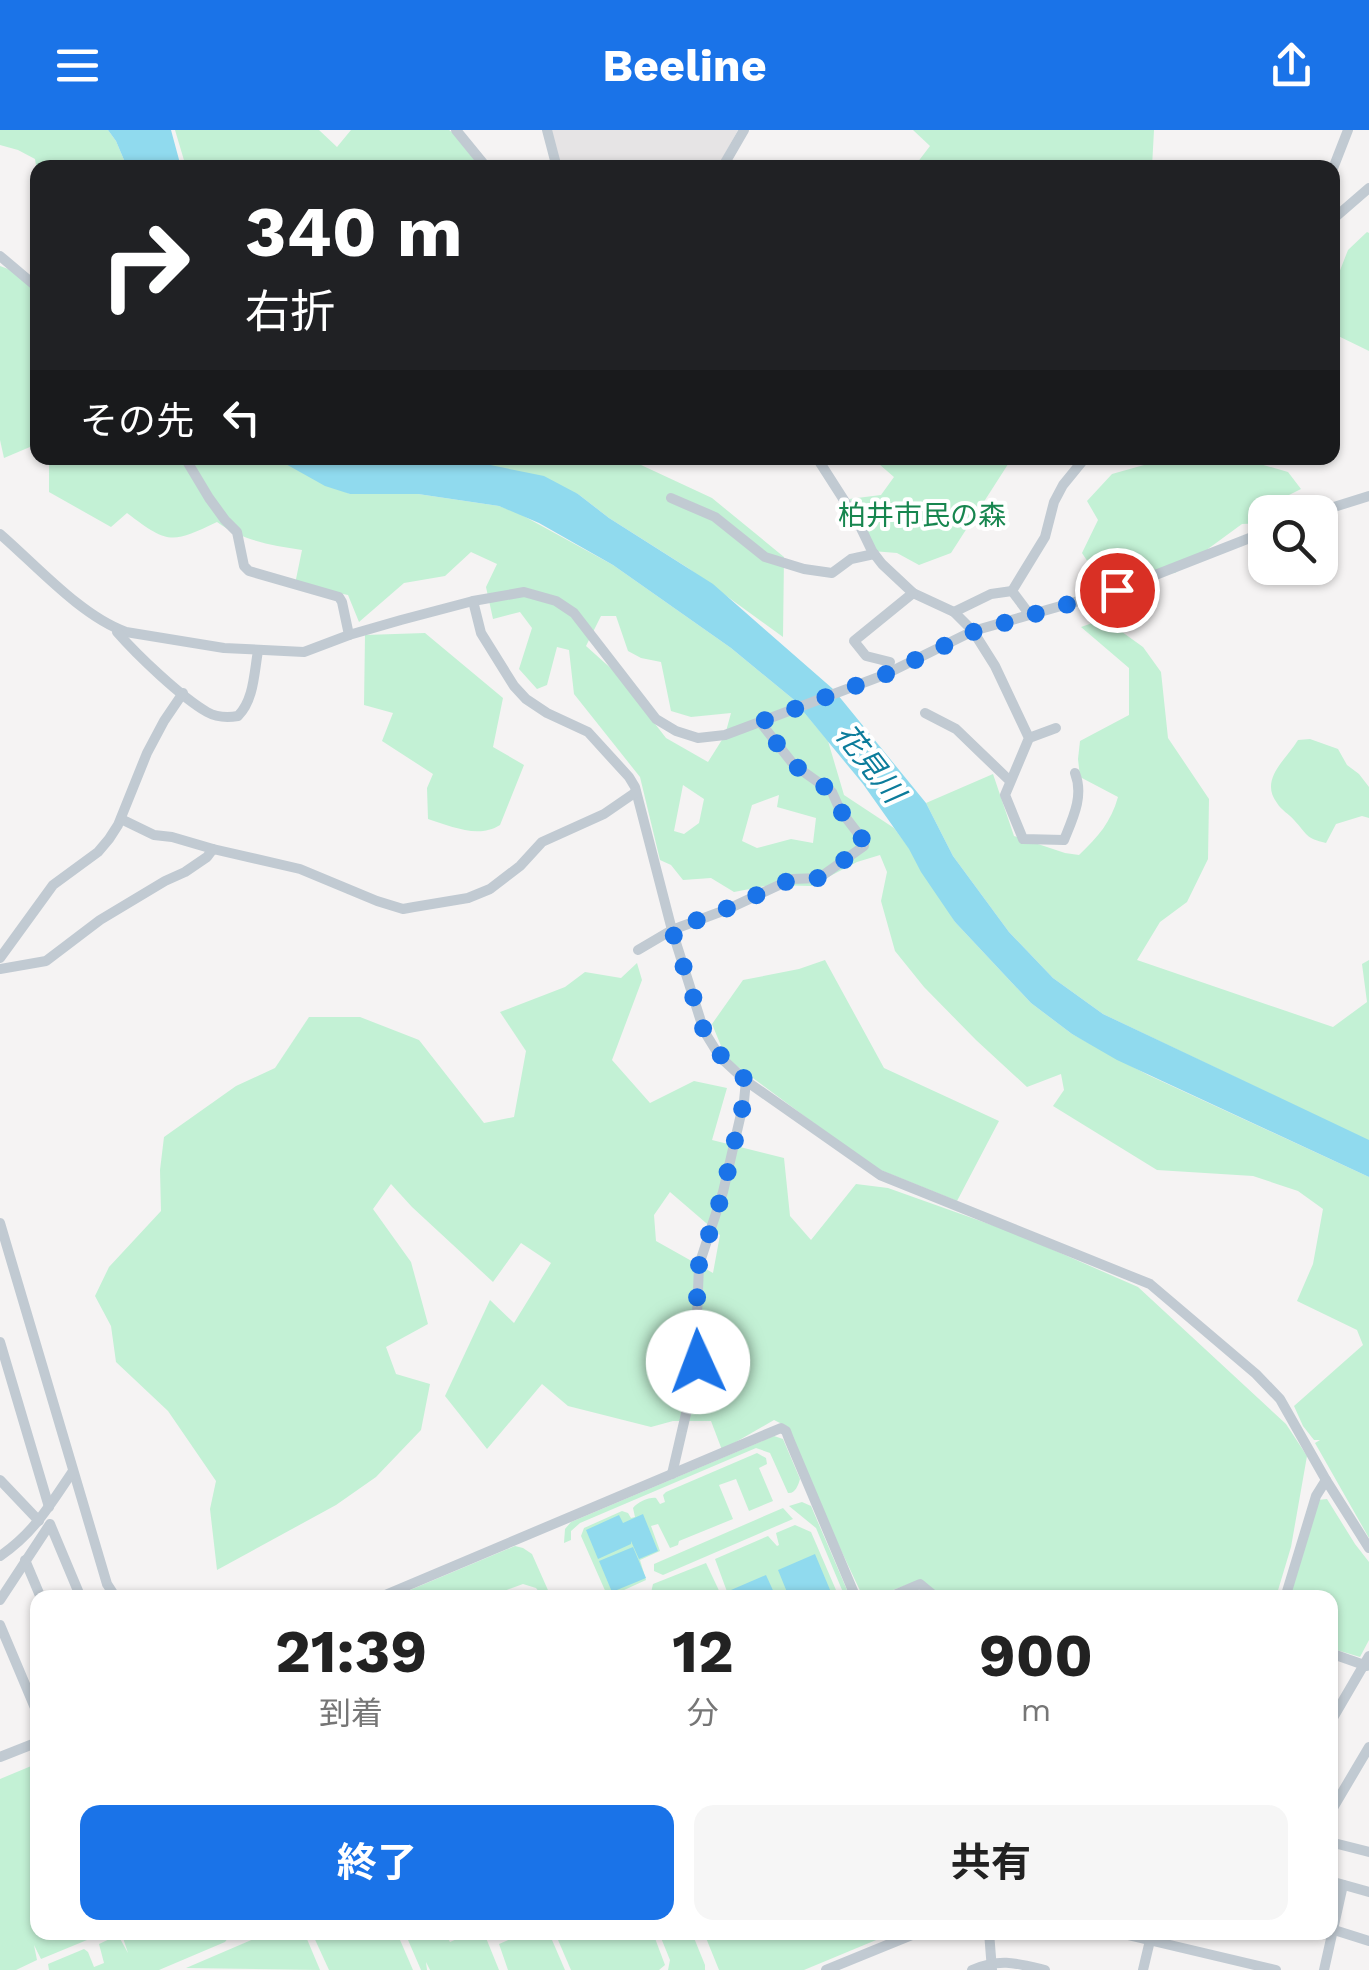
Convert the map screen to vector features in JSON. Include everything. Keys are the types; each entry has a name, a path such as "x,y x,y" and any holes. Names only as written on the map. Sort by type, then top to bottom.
{"street":[{"path":"456,130 480,160"},
{"path":"547,130 555,160"},
{"path":"727,160 744,130"},
{"path":"1336,160 1348,130"},
{"path":"1340,213 1369,188"},
{"path":"0,256 30,281"},
{"path":"189,465 225,520 238,532 244,566 249,571 338,597 349,635"},
{"path":"821,465 882,564 913,594 954,612 973,632 995,666 1029,738"},
{"path":"1012,592 1045,537 1054,502 1079,465"},
{"path":"1338,506 1369,496"},
{"path":"671,498 715,517 765,557 804,569 832,573 851,559 874,554"},
{"path":"0,534 90,613 112,627 224,648 304,652 349,635 473,602 524,592 556,601 582,622 656,719 698,738 725,734 884,675 973,632 1117,590 1248,539"},
{"path":"954,612 991,594 1012,592"},
{"path":"1012,592 1030,614"},
{"path":"890,662 866,656 854,641 913,594"},
{"path":"473,602 481,633 514,686 546,713 588,732 629,777 704,1031 726,1063 880,1174 1150,1284 1280,1398 1369,1548"},
{"path":"112,627 183,694 219,716 238,716 244,710 258,651"},
{"path":"0,958 53,885 98,852 109,839 147,753 183,694"},
{"path":"925,712 956,728 1010,781"},
{"path":"638,950 672,930 792,879 819,878 864,846 832,792 794,765 765,720"},
{"path":"1056,728 1029,738 1005,796 1023,839 1064,840 1080,792 1075,773"},
{"path":"120,819 154,835 300,869 394,907 414,907 468,898 490,889 520,866 542,842 604,814 636,792"},
{"path":"0,969 46,961 100,920 185,872 213,850"},
{"path":"672,1474 698,1362 699,1265 723,1192 746,1080"},
{"path":"0,1223 110,1590"},
{"path":"0,1342 49,1507"},
{"path":"397,1590 776,1428 786,1431 853,1590"},
{"path":"0,1556 20,1543 73,1472"},
{"path":"0,1480 38,1521"},
{"path":"1287,1590 1316,1496 1326,1480"},
{"path":"0,1600 50,1524 78,1590"},
{"path":"25,1560 38,1590"},
{"path":"0,1626 30,1696"},
{"path":"1338,1655 1368,1663 1338,1710"},
{"path":"1,1755 30,1745"},
{"path":"1338,1799 1369,1747"},
{"path":"1338,1844 1366,1851 1369,1838"},
{"path":"1338,1883 1369,1892"},
{"path":"1338,1906 1344,1884"},
{"path":"1338,1931 1369,1940"},
{"path":"829,1969 900,1940"},
{"path":"989,1940 991,1966"},
{"path":"1143,1970 1150,1940"},
{"path":"1166,1940 1276,1970"},
{"path":"1324,1970 1330,1940"},
{"path":"972,1970 1013,1962 1045,1970"}],"shaded area":[{"path":"549,130 738,130 721,160 556,160"}],"green space":[{"path":"0,130 108,130 124,160 35,160 0,145"},
{"path":"175,130 319,130 337,147 351,130 449,130 476,160 184,160"},
{"path":"913,130 1154,130 1152,160 919,160 930,146"},
{"path":"1369,233 1369,351 1340,337 1340,270 1348,250"},
{"path":"0,266 30,277 30,447 4,458 0,440"},
{"path":"49,465 291,465 350,494 418,494 499,506 518,513 613,565 731,648 793,699 828,741 844,795 894,828 924,868 955,922 1031,1003 1072,1034 1148,1075 1369,1177 1369,1538 1315,1443 1320,1440 1314,1440 1303,1426 1294,1406 1363,1345 1357,1330 1297,1301 1313,1264 1323,1209 1298,1191 1253,1176 1157,1170 1053,1106 1064,1090 1061,1074 1027,1087 924,987 895,951 881,901 887,872 880,855 857,862 811,886 771,885 734,892 711,878 683,880 671,865 660,860 640,777 574,694 569,650 557,647 547,685 537,689 519,669 532,628 520,612 493,619 486,587 497,564 471,552 445,576 404,583 359,622 348,595 295,584 302,550 247,538 217,522 170,537 152,531 127,513 111,527 49,492","holes":["601,616 616,616 628,651 661,662 671,711 691,717 731,713 725,735 708,762 666,738 615,672 586,646","683,785 704,799 699,823 684,834 674,831","779,795 777,807 816,818 813,843 791,839 757,848 742,841 752,805"]},
{"path":"461,465 641,465 712,498 784,557 783,637 688,568 578,494"},
{"name":"柏井市民の森","path":"880,465 1008,465 951,553 919,565 897,553 872,551 865,523 849,499 881,495 894,477"},
{"path":"1144,465 1264,465 1288,472 1301,489 1289,495 1248,495 1248,524 1242,524 1175,573 1099,579 1082,553 1098,520 1087,501 1112,474"},
{"path":"1104,619 1143,647 1161,672 1168,738 1209,799 1208,859 1187,902 1160,922 1137,960 1333,1027 1367,1002 1362,964 1369,960 1369,1141 1103,1014 1053,978 1009,932 953,856 926,803 993,774 1014,836 1065,853 1079,855 1086,848 1108,822 1118,797 1080,777 1080,741 1129,715 1129,668 1081,627"},
{"path":"425,633 503,698 493,747 524,765 500,825 492,829 464,830 428,819 427,788 433,774 382,741 393,713 364,705 365,635"},
{"path":"1310,739 1338,749 1347,765 1369,787 1369,818 1362,816 1336,824 1326,843 1307,835 1272,794 1273,778 1281,762 1298,740"},
{"path":"825,960 884,1068 999,1121 957,1201 873,1167 726,1058 712,1024 743,980"},
{"path":"637,963 642,980 612,1060 650,1103 694,1081 727,1088 712,1140 784,1158 790,1216 811,1240 856,1184 888,1188 1017,1234 1138,1287 1286,1424 1307,1456 1291,1547 1278,1590 934,1590 920,1580 893,1590 860,1590 788,1427 774,1420 722,1450 711,1421 673,1421 651,1427 568,1406 542,1384 487,1449 445,1396 490,1300 514,1323 551,1263 521,1243 493,1282 391,1184 373,1209 411,1262 428,1324 386,1347 396,1374 430,1384 421,1430 376,1477 336,1505 217,1570 210,1509 216,1481 168,1411 116,1362 111,1326 95,1296 109,1267 161,1211 164,1137 236,1086 275,1068 309,1017 360,1017 419,1040 484,1123 514,1117 526,1051 500,1012 565,987 585,972 621,978","holes":["670,1192 720,1235 713,1273 656,1241 654,1215"]},
{"path":"774,1436 783,1439 800,1479 793,1492 788,1493 770,1453 756,1448 580,1523 571,1531 571,1540 564,1543 565,1529 571,1522"},
{"path":"757,1453 766,1458 767,1464 759,1468 773,1501 749,1511 736,1479 719,1485 733,1519 670,1548 658,1524 651,1526 660,1551 640,1560 646,1580 624,1590 605,1590 581,1536 584,1528 622,1511 635,1517 633,1508 653,1498 660,1504 665,1502 666,1492"},
{"path":"1327,1499 1369,1562 1369,1640 1360,1657 1338,1650 1338,1590 1290,1590 1318,1500"},
{"path":"802,1502 811,1506 847,1590 842,1590 816,1528 789,1506"},
{"path":"783,1508 793,1519 663,1575 654,1571 654,1564"},
{"path":"795,1525 811,1532 836,1590 726,1590 715,1559 768,1536 777,1546 776,1533"},
{"path":"515,1546 532,1554 548,1590 523,1584 507,1590 410,1590"},
{"path":"706,1563 719,1590 652,1590 653,1584"},
{"path":"30,1766 30,1940 87,1940 41,1959 34,1945 37,1960 16,1970 0,1970 0,1779"},
{"path":"107,1940 121,1940 128,1953 124,1940 226,1940 159,1970 49,1970 48,1964 84,1949 94,1967 104,1963 99,1944"},
{"path":"252,1940 307,1940 320,1970 186,1968"},
{"path":"315,1940 400,1940 413,1970 329,1970"},
{"path":"408,1940 487,1940 499,1970 430,1970 426,1962 427,1970 421,1970"},
{"path":"508,1940 552,1940 565,1970 508,1970 499,1944"},
{"path":"558,1940 656,1940 665,1965 659,1970 571,1970"},
{"path":"662,1940 695,1940 705,1970 668,1970 670,1960"},
{"path":"707,1940 876,1940 804,1970 719,1970"}],"water":[{"path":"108,130 171,130 179,160 124,160"},
{"name":"花見川","path":"288,465 490,465 544,476 578,494 713,584 833,689 926,803 953,856 1009,932 1053,978 1103,1014 1369,1140 1369,1177 1117,1060 1072,1034 1031,1003 955,922 863,784 793,699 731,648 613,565 539,523 499,506 418,494 350,494 325,486"},
{"path":"643,1514 658,1551 639,1559 631,1541 598,1559 586,1530 619,1515 623,1523"},
{"path":"633,1547 646,1578 611,1590 599,1561"},
{"path":"815,1554 830,1590 786,1590 778,1570"},
{"path":"766,1575 773,1590 731,1590"}],"route":[{"path":"698,1362 699,1265 723,1192 746,1080 726,1063 704,1031 672,930 792,879 819,878 864,846 832,792 794,765 760,722 884,675 973,632 1117,590"}]}
